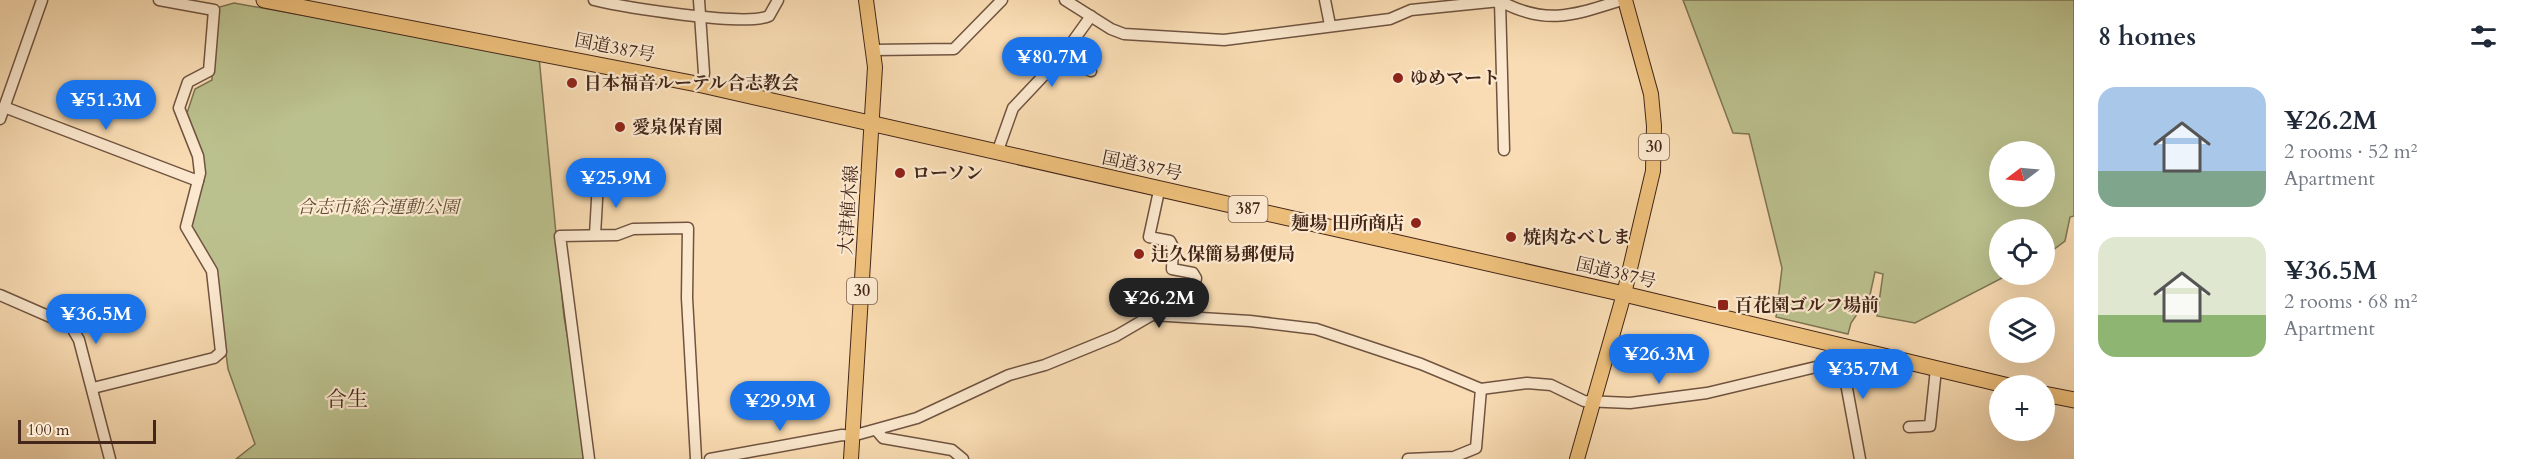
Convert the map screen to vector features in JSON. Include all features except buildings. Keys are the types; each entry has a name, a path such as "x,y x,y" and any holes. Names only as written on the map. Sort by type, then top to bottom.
{"highway":[{"name":"国道387号","path":"264,0 308,4 702,85 1624,294 1840,354 1936,369 1989,381"},
{"path":"2055,396 2074,400"}],"main road":[{"name":"大津植木線","path":"851,459 872,124 873,50 866,0"},
{"name":"30","path":"1577,459 1624,294 1650,187 1654,142 1649,81 1624,0"}],"street":[{"path":"0,119 42,0"},
{"path":"93,388 214,358 221,352 212,271 186,227 198,181 198,156 179,108 188,82 208,71 214,10 159,0"},
{"path":"594,0 700,16 763,18 769,16 778,0"},
{"path":"699,0 704,64 702,85"},
{"path":"873,50 954,49 1002,0"},
{"path":"1065,0 1124,34 1224,40 1390,19 1411,5 1500,1 1518,10 1562,17 1624,0"},
{"path":"1325,0 1330,25"},
{"path":"1583,0 1587,12"},
{"path":"1500,1 1504,150"},
{"path":"1064,60 1063,55 1091,16"},
{"path":"1064,60 1091,72"},
{"path":"997,153 1013,108 1046,73 1064,60"},
{"path":"4,107 198,181"},
{"path":"598,234 600,182"},
{"path":"1159,190 1149,237 1170,241 1173,247 1172,269 1193,273 1196,278 1190,316"},
{"path":"589,459 560,236 617,235 633,229 688,228 687,298 696,459"},
{"path":"0,295 71,326 79,340 111,459"},
{"path":"710,459 842,435 852,436 877,431 917,418 1009,375 1045,365 1116,336 1152,315 1190,316 1316,329 1420,364 1481,389 1527,383 1551,385 1573,398 1592,401 1630,403 1707,393 1840,354 1860,459"},
{"path":"1909,427 1930,426 1936,369"},
{"path":"1408,459 1454,457 1476,448 1481,389"},
{"path":"877,431 883,438 952,450 963,459"}],"green space":[{"path":"1683,0 2074,0 2074,216 2070,217 2065,241 2055,248 2055,219 1989,219 1989,285 1915,323 1877,316 1883,274 1875,272 1870,295 1851,323 1848,334 1776,317 1782,268 1749,134 1733,133"},
{"name":"合志市総合運動公園","path":"234,3 539,57 564,317 580,407 586,459 236,459 255,444 228,369 215,270 188,226 203,175 186,116 195,89 212,80 216,8"}],"place":[{"name":"ゆめマート","path":"1398,78"},
{"name":"日本福音ルーテル合志教会","path":"572,83"},
{"name":"愛泉保育園","path":"620,127"},
{"name":"ローソン","path":"900,173"},
{"name":"麺場 田所商店","path":"1416,223"},
{"name":"焼肉なべしま","path":"1511,237"},
{"name":"辻久保簡易郵便局","path":"1139,254"},
{"name":"百花園ゴルフ場前","path":"1723,305"}],"district":[{"name":"合生","path":"347,399"}]}
